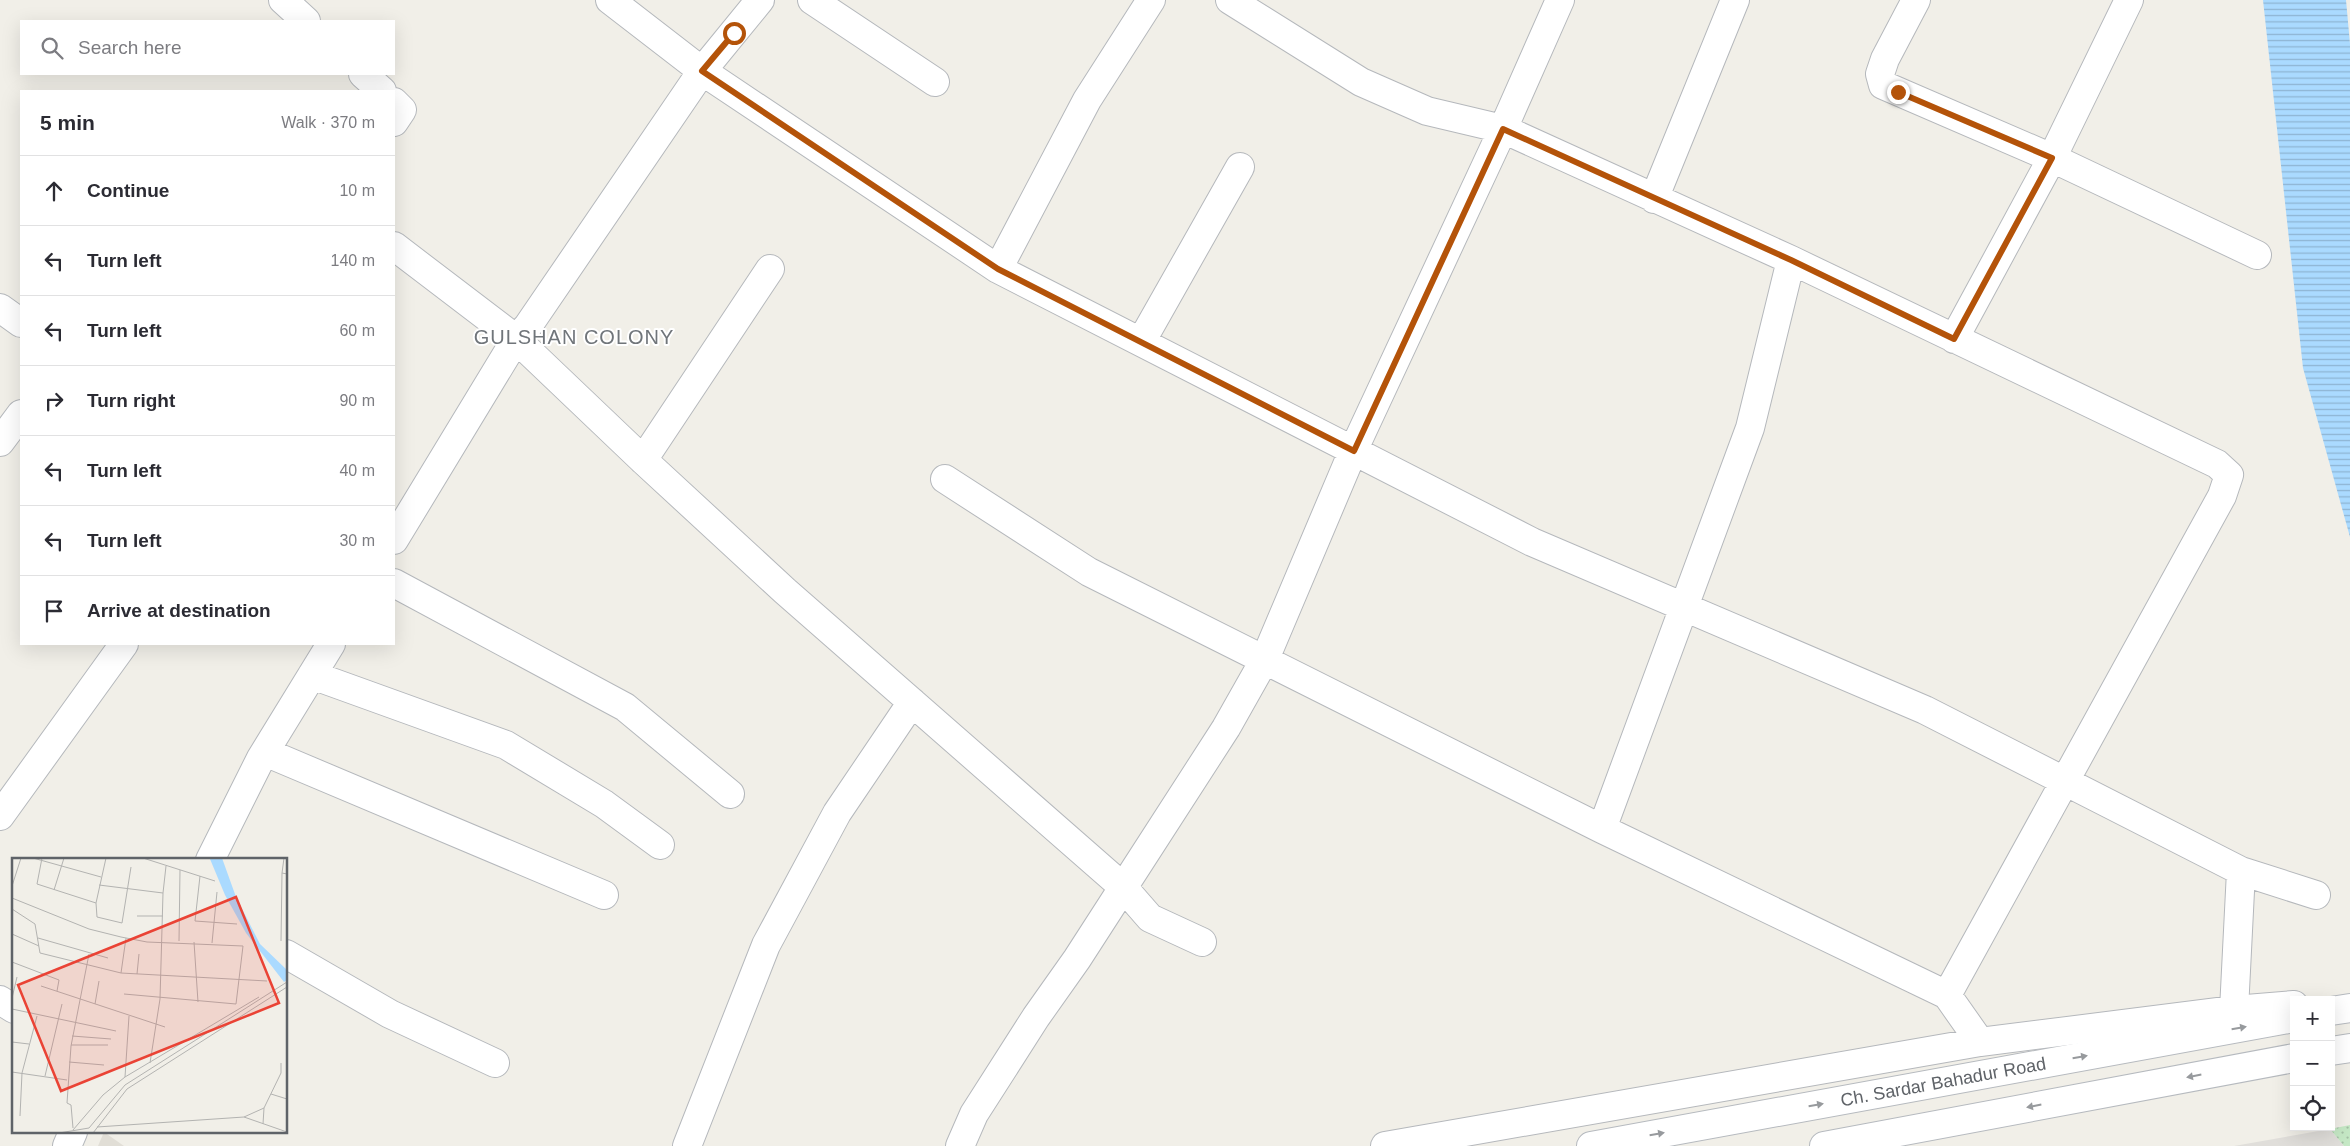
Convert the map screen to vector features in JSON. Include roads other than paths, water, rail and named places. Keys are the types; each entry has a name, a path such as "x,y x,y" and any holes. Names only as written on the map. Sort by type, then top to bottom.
{"street":[{"path":"283,0 305,20"},
{"path":"610,0 702,71 998,269 1532,542 1925,710 2241,871 2316,895"},
{"path":"395,538 516,339 528,326 702,71 760,0"},
{"path":"812,0 936,82"},
{"path":"998,269 1087,100 1151,0"},
{"path":"1230,0 1361,82 1427,111 1503,129 1791,260 2217,464 2229,476 2222,496 1947,995"},
{"path":"960,1146 974,1114 1226,728 1264,659 1354,451 1503,129 1560,0"},
{"path":"1654,199 1735,0"},
{"path":"1916,0 1884,59 1880,74 1883,85 2052,158 2257,255"},
{"path":"1954,339 2052,158 2130,0"},
{"path":"364,75 381,90"},
{"path":"395,103 402,110 395,120"},
{"path":"1141,342 1240,167"},
{"path":"395,247 516,339 643,460 778,584 1123,887 1150,918 1202,942"},
{"path":"1602,829 1750,428 1791,260"},
{"path":"643,460 770,269"},
{"path":"0,308 20,322"},
{"path":"0,442 20,415"},
{"path":"946,479 1089,572 1602,829 1947,995 1980,1042"},
{"path":"395,584 625,707 730,794"},
{"path":"0,816 123,645"},
{"path":"211,858 265,752 330,645"},
{"path":"312,674 506,745 604,804 660,845"},
{"path":"687,1146 766,945 837,813 912,702"},
{"path":"265,752 604,895"},
{"path":"2234,1010 2241,871"},
{"path":"288,955 390,1014 495,1063"},
{"path":"0,1000 12,1008"},
{"path":"2335,1002 2350,1000"},
{"path":"1385,1146 1980,1042 2234,1010 2290,1005"},
{"path":"2335,1010 2350,1008"},
{"name":"Ch. Sardar Bahadur Road","path":"1591,1146 2290,1019"},
{"path":"2335,1050 2350,1048"},
{"path":"1824,1146 2290,1059"},
{"path":"67,1146 72,1134"}],"water":[{"path":"2263,0 2346,0 2350,44 2350,537 2303,368"}],"district":[{"name":"GULSHAN COLONY","path":"574,337"}]}
